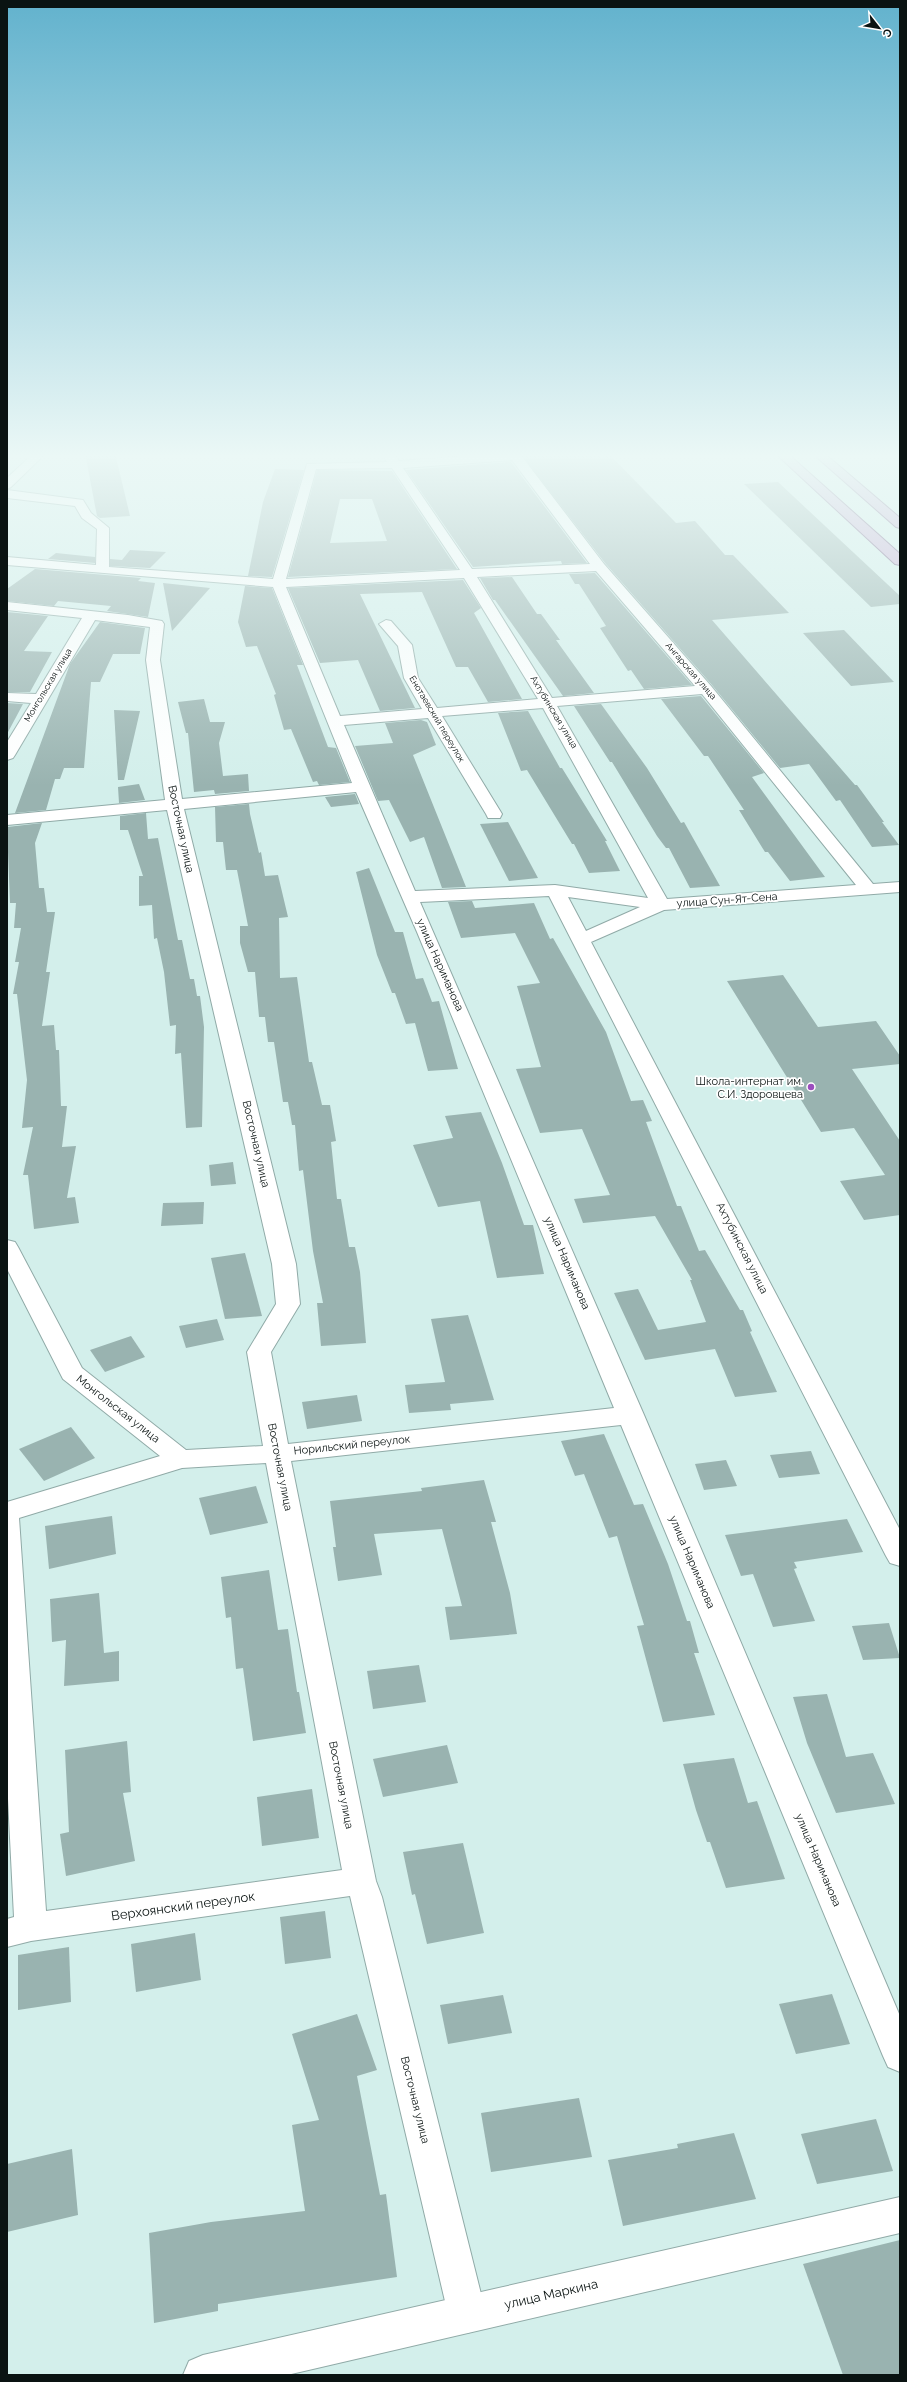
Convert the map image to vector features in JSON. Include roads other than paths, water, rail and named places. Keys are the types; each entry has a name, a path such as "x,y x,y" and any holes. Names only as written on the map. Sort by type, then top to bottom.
{"street":[{"path":"40,564 278,583 469,575 599,567"},
{"path":"102,564 102,570"},
{"path":"278,583 283,564"},
{"name":"Ахтубинская улица","path":"462,564 550,704 609,806 661,905"},
{"name":"Ангарская улица","path":"597,564 706,689 869,890"},
{"name":"улица Нариманова","path":"278,583 362,787 409,897 426,932 631,1415 900,2056"},
{"path":"7,606 90,615"},
{"name":"Восточная улица","path":"90,615 157,624 153,660 174,803 284,1264 288,1304 259,1352 276,1454 360,1881 366,1897 467,2314"},
{"name":"Монгольская улица","path":"7,756 39,699 90,615"},
{"name":"Енотаевский переулок","path":"386,624 406,645 410,678 494,814"},
{"path":"336,721 550,704 706,689"},
{"path":"7,697 39,699"},
{"path":"7,820 174,803 362,787"},
{"name":"улица Сун-Ят-Сена","path":"409,897 555,890 661,905 900,887"},
{"name":"Ахтубинская улица","path":"555,890 900,1556"},
{"path":"581,940 661,905"},
{"name":"Монгольская улица","path":"7,1247 72,1373 181,1459"},
{"name":"Норильский переулок","path":"7,1512 181,1459 276,1454 631,1415"},
{"path":"7,1520 19,1930"},
{"name":"Верхоянский переулок","path":"19,1930 360,1881"},
{"name":"улица Маркина","path":"202,2375 900,2215"}],"place":[{"name":"Школа-интернат им. С.И. Здоровцева","path":"811,1087"}]}
